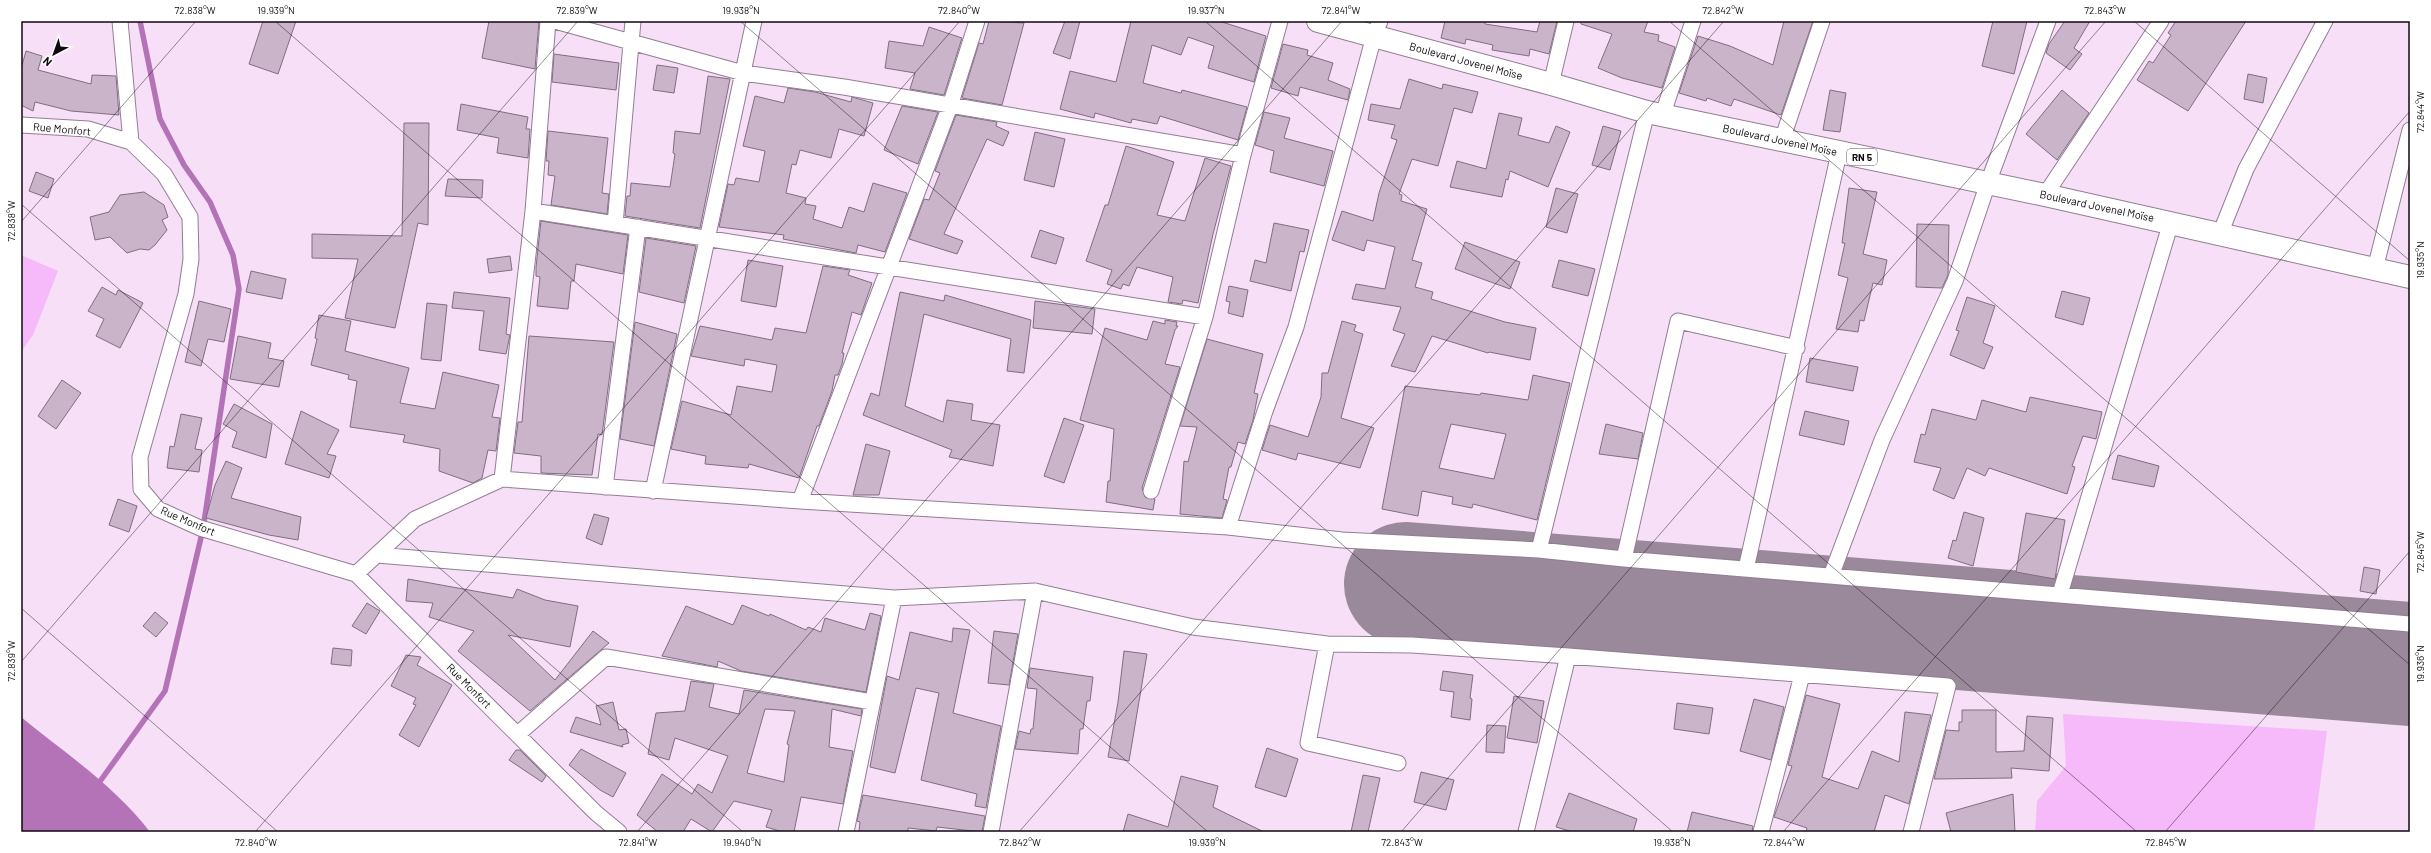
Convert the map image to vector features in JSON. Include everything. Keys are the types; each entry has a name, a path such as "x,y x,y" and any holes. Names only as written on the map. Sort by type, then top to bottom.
{"main road":[{"name":"Boulevard Jovenel Moïse","path":"1318,21 1377,29 1551,84 1655,113 2171,222 2410,277"}],"street":[{"path":"120,21 132,142"},
{"path":"502,479 533,211 548,21"},
{"path":"555,21 743,73 844,87 1243,155"},
{"path":"615,224 630,41 633,21"},
{"path":"653,491 754,21"},
{"path":"800,501 891,266 950,106 978,21"},
{"path":"1151,491 1205,317 1243,155 1280,21"},
{"path":"1551,84 1566,21"},
{"path":"1538,550 1655,113 1693,21"},
{"path":"1782,140 1822,21"},
{"path":"1832,576 1882,440 1955,281 1988,183 2048,21"},
{"path":"2045,195 2161,21"},
{"path":"2220,234 2246,169 2325,21"},
{"path":"1228,527 1265,412 1296,327 1377,29"},
{"name":"Rue Monfort","path":"21,125 88,129 132,142 164,174 190,217 192,259 186,294 140,457 140,489 158,509 200,528 356,574 596,813 619,832"},
{"path":"2375,269 2410,130"},
{"path":"1746,569 1797,348 1839,153"},
{"path":"533,211 891,266 1205,317"},
{"path":"2060,594 2171,222"},
{"path":"605,487 638,227"},
{"path":"1624,559 1678,321 1797,348"},
{"path":"356,574 415,520 502,479 800,501 1228,527 1342,540 1538,550 1624,559 2410,624"},
{"path":"377,555 894,598 1035,591 1193,627 1327,644 1412,645 1948,686 1911,832"},
{"path":"991,832 1035,591"},
{"path":"846,832 894,598"},
{"path":"1327,644 1308,743 1398,763"},
{"path":"1526,832 1568,656"},
{"path":"518,734 606,657 872,702"},
{"path":"1762,832 1802,675"}],"shaded area":[{"path":"21,255 58,271 33,335 21,352"},
{"path":"2063,714 2327,731 2314,832 2035,832 2037,801 2066,766"},
{"path":"21,717 106,785 122,800 150,832 21,832"}],"building":[{"path":"263,21 296,21 278,74 249,64"},
{"path":"489,21 539,21 535,69 482,58"},
{"path":"989,21 1024,23 1002,105 962,98 979,43 983,44"},
{"path":"1065,21 1080,21 1070,59 1053,53"},
{"path":"1131,21 1219,21 1266,36 1254,82 1208,68 1214,46 1188,37 1181,55 1152,45 1143,83 1181,93 1182,90 1247,107 1238,140 1160,116 1157,124 1132,119 1131,123 1095,113 1094,118 1060,109 1070,71 1116,82"},
{"path":"1445,21 1485,21 1485,24 1537,32 1540,21 1557,21 1549,54 1530,49 1529,56 1492,50 1493,45 1466,39 1465,44 1441,38"},
{"path":"1581,21 1648,21 1644,32 1659,35 1658,41 1675,47 1662,88 1622,78 1598,68 1612,34 1581,24"},
{"path":"1784,21 1813,21 1781,115 1734,99 1731,106 1707,98 1706,101 1679,93 1698,36 1730,46 1773,65"},
{"path":"1993,21 2027,21 2014,74 1982,66"},
{"path":"2065,21 2090,21 2074,48 2082,54 2070,70 2046,53 2049,44"},
{"path":"2176,21 2246,21 2188,111 2137,80 2149,61 2153,63 2171,35 2168,33"},
{"path":"929,27 962,38 944,95 910,89 915,73 885,68 889,41 923,46"},
{"path":"1283,44 1308,50 1307,55 1333,63 1328,80 1350,89 1348,100 1300,87 1298,96 1271,88"},
{"path":"26,51 42,56 38,70 91,84 92,75 116,76 119,115 71,111 35,102 33,111 21,105 21,69"},
{"path":"554,54 619,63 616,90 552,82"},
{"path":"657,65 678,68 674,93 653,90"},
{"path":"2248,74 2267,78 2263,103 2244,99"},
{"path":"708,76 730,79 700,228 625,216 627,196 630,196 631,183 670,187 675,154 673,153 675,131 700,134"},
{"path":"1409,79 1442,89 1443,84 1478,92 1472,113 1454,108 1438,166 1412,159 1399,194 1402,195 1401,201 1427,209 1412,260 1422,263 1415,287 1433,292 1431,299 1505,322 1536,328 1530,360 1488,353 1432,336 1415,372 1391,366 1405,334 1393,330 1401,307 1352,299 1356,284 1385,289 1395,247 1367,240 1364,251 1332,240 1342,211 1373,221 1379,193 1397,140 1391,138 1395,125 1368,120 1371,104 1400,109"},
{"path":"788,88 815,92 851,102 852,97 873,103 864,136 839,129 831,158 800,150 796,165 792,164 786,193 806,198 805,204 816,206 813,219 842,228 849,207 864,212 873,183 907,193 885,252 858,245 856,253 783,239 784,235 719,227 728,184 734,185 736,178 759,182 765,151 743,146 755,96 784,103"},
{"path":"1830,90 1846,93 1840,132 1823,130"},
{"path":"2062,90 2089,113 2057,160 2026,134"},
{"path":"461,104 528,117 526,129 530,129 528,158 497,153 499,138 457,130"},
{"path":"902,106 938,112 918,164 884,150"},
{"path":"1264,112 1290,118 1284,138 1333,151 1324,186 1270,172 1274,151 1255,145"},
{"path":"1499,113 1522,118 1518,135 1549,143 1556,126 1570,132 1548,187 1510,171 1508,180 1506,179 1502,197 1450,187 1457,161 1486,169"},
{"path":"956,115 997,122 996,126 1009,132 1003,146 987,139 944,234 963,241 957,254 909,239 924,199 929,200 940,173 935,171"},
{"path":"404,123 429,123 428,225 418,223 395,328 345,318 358,259 312,258 312,234 402,236"},
{"path":"1603,126 1621,131 1610,170 1592,165"},
{"path":"548,131 608,138 602,193 609,194 607,214 551,205 555,176 548,175 549,161 546,161"},
{"path":"1035,132 1065,139 1054,187 1024,180"},
{"path":"1126,146 1174,162 1157,215 1185,221 1205,158 1231,166 1213,234 1198,303 1183,300 1182,304 1168,302 1173,277 1137,267 1129,286 1123,284 1121,289 1107,284 1112,270 1086,261 1105,205 1108,205"},
{"path":"36,172 54,179 48,198 29,191"},
{"path":"448,179 483,180 482,198 445,196"},
{"path":"1556,188 1578,194 1567,233 1546,227"},
{"path":"1849,188 1877,192 1863,254 1887,260 1882,285 1873,283 1864,321 1860,320 1858,332 1836,329 1848,278 1838,275 1845,243 1842,243"},
{"path":"144,192 164,205 168,217 162,220 167,230 155,245 149,250 140,249 127,253 110,237 95,240 90,217 109,212 120,195"},
{"path":"541,221 628,235 623,274 576,264 574,281 571,281 568,309 537,306 540,277 536,276 536,267"},
{"path":"1274,223 1309,230 1304,252 1300,251 1291,291 1250,281 1255,260 1266,263"},
{"path":"1917,224 1949,225 1948,275 1942,288 1916,287"},
{"path":"1040,230 1064,238 1056,264 1031,257"},
{"path":"646,238 696,246 684,303 639,292"},
{"path":"1465,242 1520,262 1510,289 1455,269"},
{"path":"510,256 512,270 489,273 487,259"},
{"path":"748,260 783,266 776,307 741,301"},
{"path":"1559,260 1595,269 1588,296 1552,287"},
{"path":"823,266 850,270 848,275 872,283 861,315 852,312 842,353 844,353 842,364 838,375 835,375 832,391 819,426 817,426 799,478 749,464 748,468 705,464 706,456 671,449 682,401 731,415 737,386 772,392 777,365 745,359 744,366 691,356 700,326 772,340 775,328 806,333"},
{"path":"251,271 286,279 282,299 246,292"},
{"path":"1229,286 1248,290 1243,317 1228,313 1230,302 1226,301"},
{"path":"102,287 116,295 118,290 143,303 120,348 96,336 104,319 88,311"},
{"path":"2062,291 2090,298 2083,325 2055,317"},
{"path":"454,292 510,298 506,334 510,335 506,354 479,350 484,311 452,308"},
{"path":"900,292 944,301 945,295 1031,320 1024,373 1007,371 1011,339 924,314 905,406 943,422 947,400 973,404 971,420 1000,425 993,466 949,457 952,450 863,415 871,393 879,396"},
{"path":"1967,297 1995,306 1983,343 1993,347 1984,369 1950,355 1959,331 1956,330"},
{"path":"199,301 231,309 224,342 208,339 201,366 185,362"},
{"path":"1035,301 1095,309 1092,334 1033,328"},
{"path":"427,303 447,305 441,361 421,359"},
{"path":"319,315 351,321 345,351 409,368 400,403 435,409 443,372 499,385 492,417 500,418 496,451 488,450 482,478 473,483 439,471 440,449 403,442 405,435 350,427 357,381 348,379 349,375 311,365 317,339 315,338"},
{"path":"1165,320 1177,322 1176,326 1178,326 1175,330 1165,364 1180,367 1142,488 1145,497 1155,499 1153,510 1106,502 1108,481 1110,481 1114,429 1080,420 1105,328 1147,340 1153,321 1165,324"},
{"path":"1342,321 1356,325 1354,331 1363,334 1341,418 1374,428 1360,468 1298,453 1296,460 1262,450 1270,425 1308,437 1321,397 1322,373 1328,373"},
{"path":"635,322 677,334 654,446 620,439"},
{"path":"238,336 271,343 268,358 284,361 279,387 230,379"},
{"path":"529,336 614,342 602,435 598,434 592,475 541,473 541,456 514,453 518,422 522,422"},
{"path":"1207,339 1263,354 1254,393 1258,394 1253,420 1245,444 1238,442 1231,467 1229,467 1223,499 1227,500 1222,518 1180,514 1184,461 1188,462 1197,427 1180,426"},
{"path":"1810,358 1858,367 1853,391 1806,382"},
{"path":"1533,375 1570,383 1537,520 1473,504 1472,508 1452,504 1453,497 1422,491 1418,516 1382,509 1405,386 1480,395 1481,393 1528,400","holes":["1451,424 1506,434 1494,479 1439,468"]},
{"path":"62,380 81,393 56,429 38,416"},
{"path":"2030,397 2102,412 2096,439 2083,436 2072,466 2075,467 2067,494 1989,468 1985,476 1967,468 1954,499 1933,490 1941,468 1914,462 1921,434 1925,435 1932,409 1976,420 1982,400 2026,412"},
{"path":"234,404 272,424 266,458 232,447 237,432 223,424"},
{"path":"301,411 339,430 327,454 336,456 329,478 285,464"},
{"path":"1805,411 1849,421 1844,445 1799,435"},
{"path":"181,414 202,418 195,449 202,450 199,472 167,468 170,446 174,447"},
{"path":"1064,418 1084,425 1064,483 1044,476"},
{"path":"1606,424 1643,433 1638,459 1599,454"},
{"path":"866,444 890,451 879,495 853,495"},
{"path":"2118,455 2159,466 2154,487 2112,479"},
{"path":"226,461 242,468 231,498 301,517 298,540 269,535 206,518 215,485"},
{"path":"118,499 137,506 129,532 109,525"},
{"path":"1964,512 1984,518 1973,566 1948,558 1953,540 1956,541"},
{"path":"2026,513 2065,520 2055,579 2016,572"},
{"path":"594,514 609,518 602,545 586,538"},
{"path":"2364,567 2380,570 2376,594 2360,591"},
{"path":"408,579 513,598 517,589 545,600 578,606 570,647 508,635 555,680 593,631 609,643 530,711 458,651 474,631 429,617 433,603 406,601"},
{"path":"367,603 380,611 366,634 352,626"},
{"path":"742,605 769,616 770,614 806,630 808,627 821,632 825,618 865,630 870,613 881,616 866,692 741,671 718,661 717,667 662,656 686,606 733,625"},
{"path":"155,612 168,623 156,637 143,626"},
{"path":"953,628 970,630 953,713 1001,726 986,808 975,806 977,794 921,780 939,693 916,688 895,773 870,767 887,676 899,680 910,632 952,642"},
{"path":"994,631 1018,634 1009,685 988,683"},
{"path":"333,648 352,650 351,666 331,664"},
{"path":"1124,651 1147,654 1129,761 1108,757 1118,702"},
{"path":"406,655 421,657 417,665 452,685 419,747 399,735 416,705 413,704 416,698 391,686"},
{"path":"1030,668 1093,677 1090,701 1087,701 1083,729 1080,729 1078,754 1015,749 1019,731 1030,734 1031,729 1033,729 1037,689 1027,688"},
{"path":"1443,671 1473,675 1470,698 1472,699 1470,720 1451,717 1454,692 1440,690"},
{"path":"691,681 714,684 709,707 739,714 744,690 862,709 861,716 832,709 829,747 853,751 843,804 801,797 794,832 783,832 766,827 772,810 734,801 712,832 691,819 683,832 658,832 637,815 662,774 692,794 698,784 712,793 728,756 675,738 669,760 648,754 656,713 685,711","holes":["765,709 795,711 787,744 789,745 784,782 747,773"]},
{"path":"1806,695 1840,704 1822,777 1858,789 1872,751 1899,762 1905,712 1931,715 1909,804 1885,795 1874,832 1806,832 1807,828 1774,817 1792,766 1788,765"},
{"path":"1514,696 1544,701 1537,743 1507,738"},
{"path":"1754,699 1784,707 1771,760 1740,751"},
{"path":"613,702 619,730 626,729 629,743 622,745 623,747 570,732 576,717 601,725 596,706"},
{"path":"1677,703 1713,708 1709,734 1674,729"},
{"path":"1962,710 1996,710 1996,752 2024,751 2027,716 2053,718 2049,771 2011,768 2012,778 1934,779 1946,730 1959,731 1959,722 1962,722"},
{"path":"1487,725 1506,726 1504,753 1486,752"},
{"path":"1267,748 1298,759 1286,797 1255,787"},
{"path":"581,749 626,773 613,797 600,790 569,765"},
{"path":"516,750 520,750 546,776 542,782 509,760"},
{"path":"1421,772 1454,780 1446,810 1414,802"},
{"path":"1363,775 1380,778 1368,832 1351,832"},
{"path":"1181,776 1218,786 1213,807 1264,832 1123,832 1128,814 1168,827"},
{"path":"1569,793 1637,819 1633,832 1573,832 1556,827"},
{"path":"2013,794 2015,832 1951,832 1946,813"},
{"path":"863,795 985,816 982,832 937,827 936,831 908,828 908,832 859,832 860,822 857,821"},
{"path":"1692,812 1753,826 1752,832 1687,832"}],"waterway":[{"path":"101,780 165,691 203,529 239,289 233,255 210,202 184,165 160,119 140,21"}],"runway":[{"path":"1406,584 2410,664"}]}
